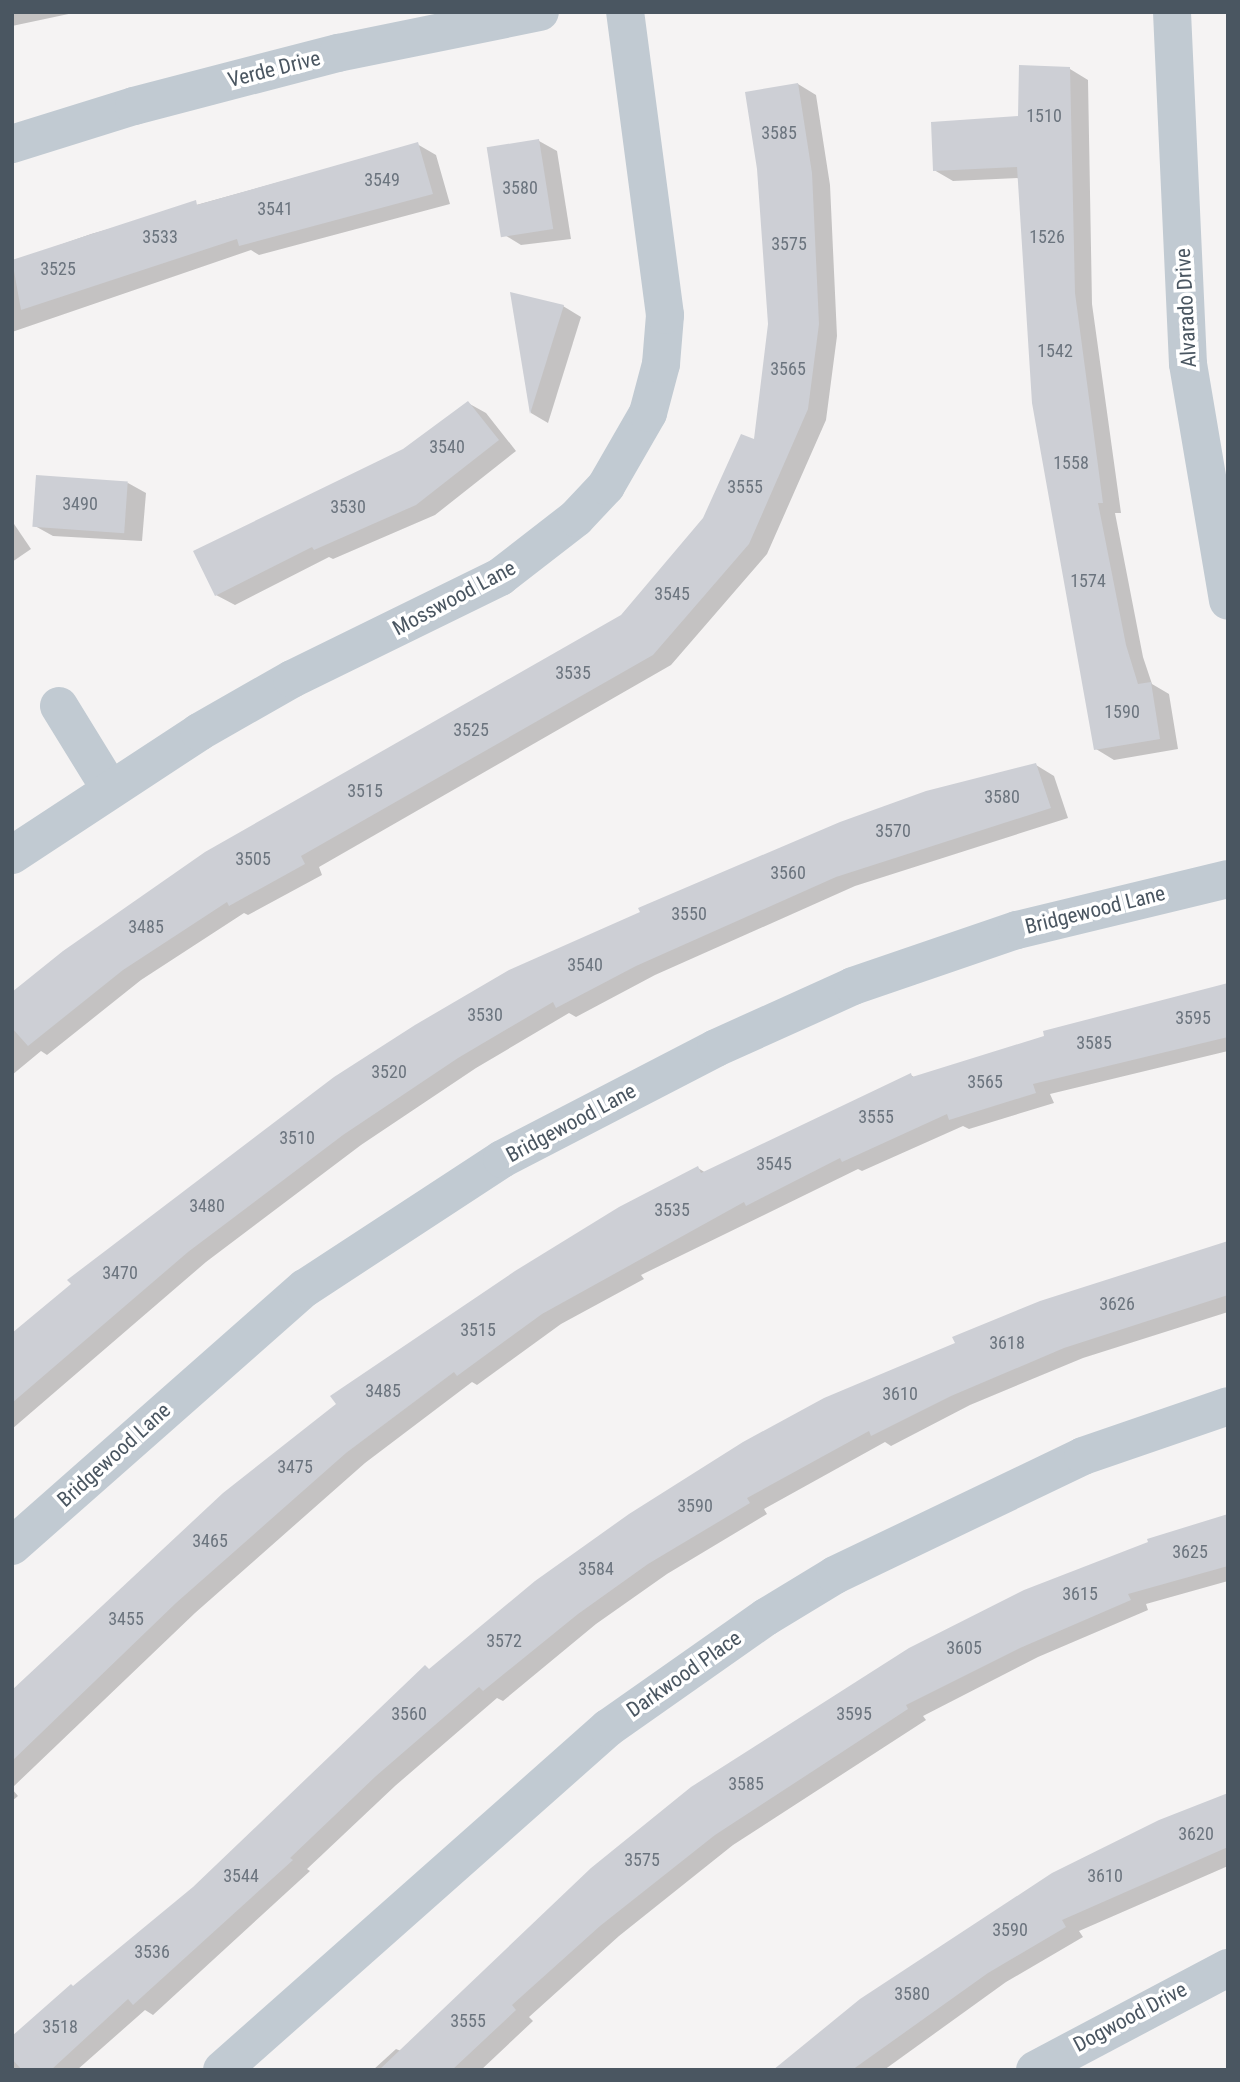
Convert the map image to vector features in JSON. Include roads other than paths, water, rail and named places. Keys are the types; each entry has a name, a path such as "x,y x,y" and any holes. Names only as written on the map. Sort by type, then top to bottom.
{"street":[{"name":"Verde Drive","path":"12,144 134,106 338,53 540,12"},
{"name":"Mosswood Lane","path":"12,855 110,789 292,679 500,577 576,518 606,486 648,413 661,364 666,315 625,12"},
{"name":"Alvarado Drive","path":"1172,12 1188,364 1228,601"},
{"path":"59,706 110,789"},
{"name":"Bridgewood Lane","path":"12,1546 305,1288 405,1219 514,1153 716,1048 853,986 1017,930 1228,879"},
{"name":"Darkwood Place","path":"222,2070 608,1728 766,1617 835,1575 1083,1456 1228,1406"},
{"name":"Dogwood Drive","path":"1035,2070 1228,1968"}]}
